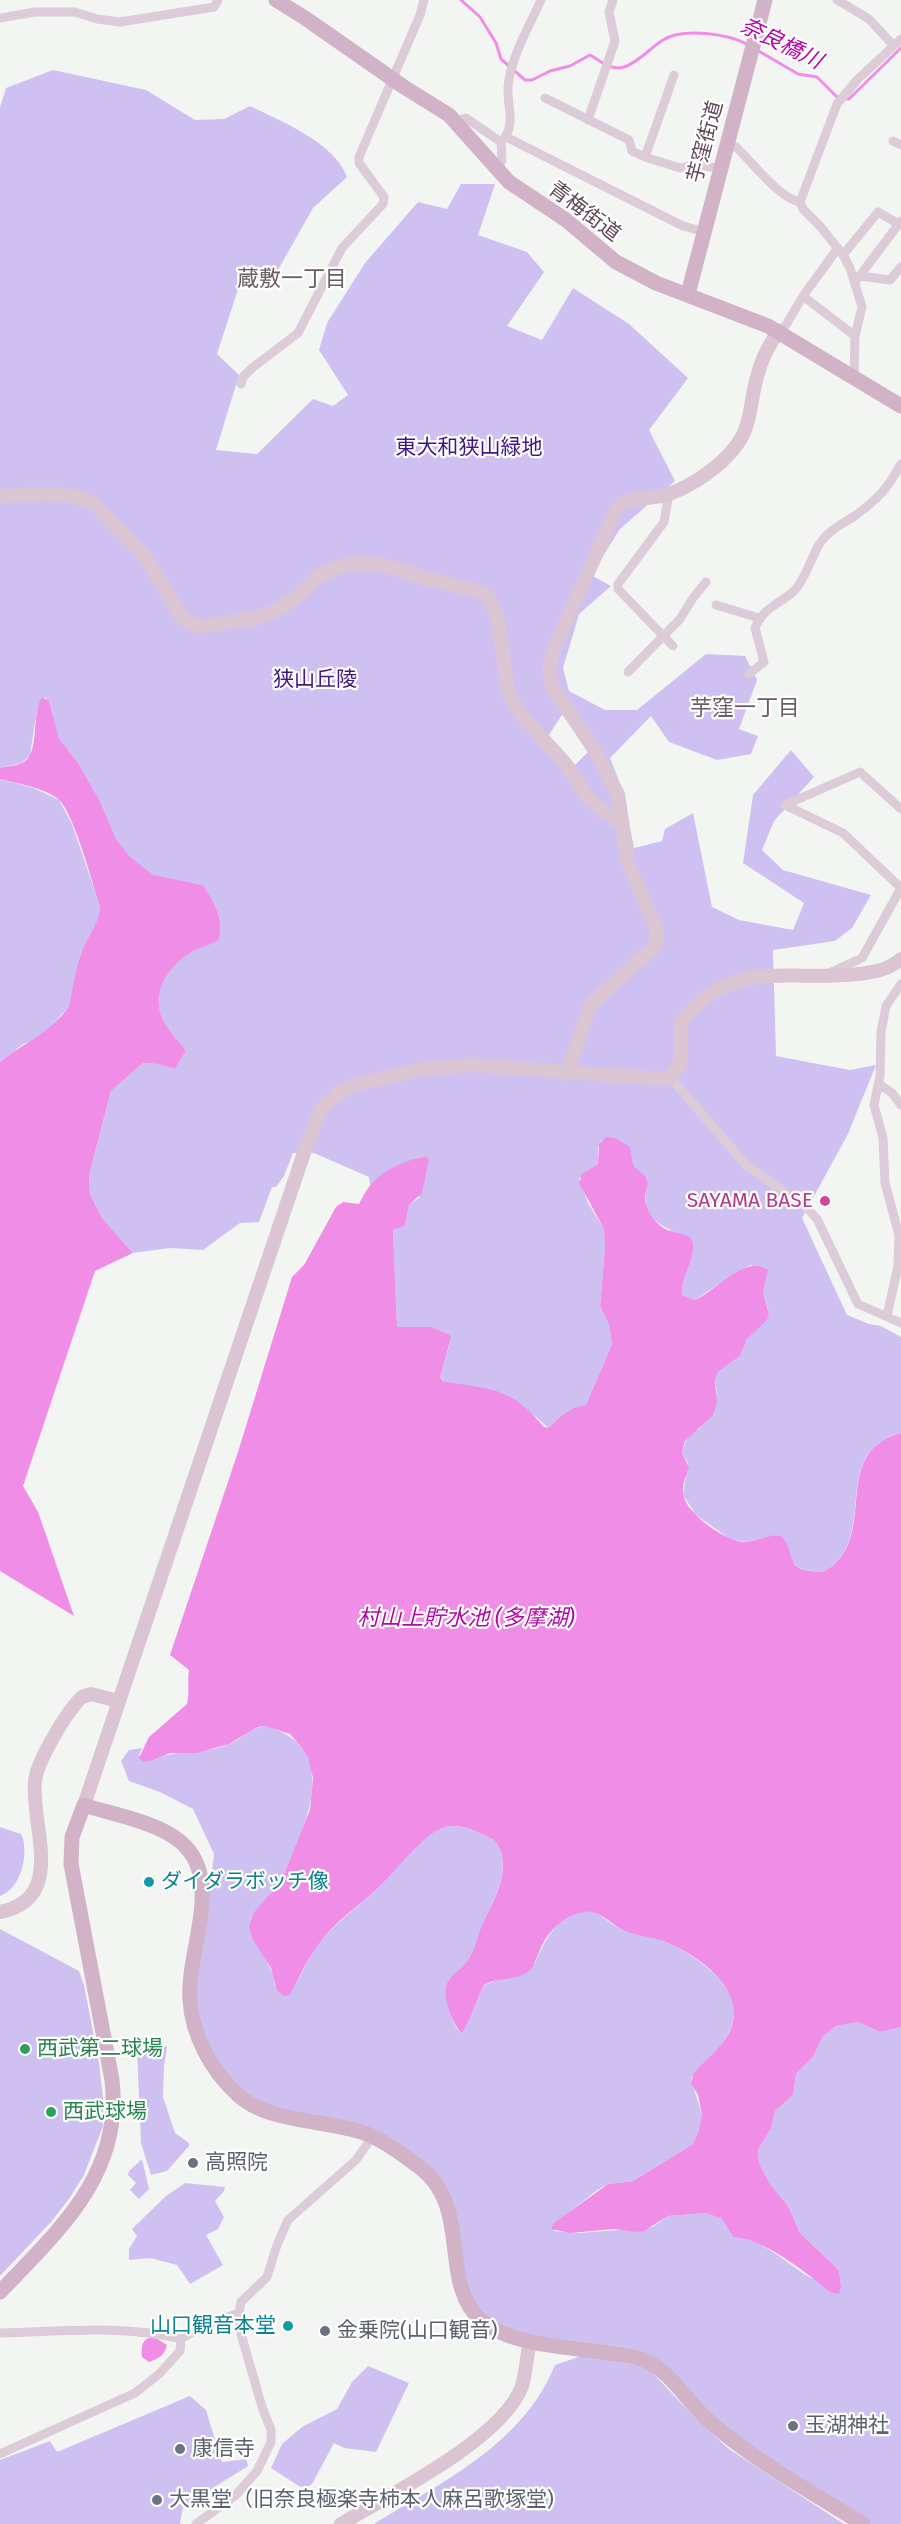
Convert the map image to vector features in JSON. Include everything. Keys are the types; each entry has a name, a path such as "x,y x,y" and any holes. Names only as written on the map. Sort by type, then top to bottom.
{"main road":[{"name":"青梅街道","path":"276,0 392,79 437,106 455,121 498,170 524,193 566,220 616,262 640,276 779,331 901,406"},
{"name":"芋窪街道","path":"688,294 765,0"},
{"path":"0,2292 60,2228 85,2196 102,2162 111,2134 114,2100 112,2080 71,1864 71,1845 84,1805 164,1832 182,1844 196,1861 203,1885 194,1946 190,1998 196,2033 212,2065 237,2094 250,2104 274,2113 372,2137 421,2168 436,2181 449,2208 464,2298 474,2314 494,2329 530,2341 641,2359 659,2368 710,2422 770,2466 863,2524"}],"street":[{"path":"0,18 35,12 75,12 97,19 120,22 214,7 218,0"},
{"path":"241,384 243,377 252,368 298,333 342,248 383,204 384,197 358,163 359,157 420,15 424,0"},
{"path":"498,170 502,160 503,140 510,124 508,87 541,0"},
{"path":"588,120 615,41 609,12 613,0"},
{"path":"837,0 869,19 897,42 840,99 800,202 803,209 841,252 857,279 862,307 855,336 854,376"},
{"path":"645,157 674,75"},
{"path":"545,98 629,141 632,151 645,157 680,168 695,164 721,169"},
{"path":"455,121 466,118 503,140 683,226 705,232"},
{"path":"727,145 736,147 781,192 793,201 800,202"},
{"path":"567,1074 590,1005 654,947 657,939 654,921 628,863 618,794 589,741 552,687 549,668 559,632 617,508 628,501 669,494 701,476 730,454 740,442 748,422 758,373 771,341 786,325 803,296 878,212 900,223 857,279"},
{"path":"857,279 890,280 901,267"},
{"path":"803,296 855,336"},
{"path":"749,674 764,662 755,628 759,618 769,607 795,590 820,543 831,530 856,515 887,489 901,464"},
{"path":"669,494 664,522 618,584 618,590 673,646"},
{"path":"0,496 64,495 82,498 93,503 146,558 183,619 198,627 256,618 275,611 294,599 322,574 345,565 362,563 387,566 478,591 487,596 496,614 508,691 513,703 565,763 587,795 603,811 622,824"},
{"path":"628,672 680,619 706,582"},
{"path":"716,605 759,618"},
{"path":"824,976 862,958 901,888 843,832 786,805 860,772 901,809"},
{"path":"84,1805 117,1701 308,1141 321,1109 335,1095 350,1086 424,1069 472,1065 567,1074 662,1079 670,1077 681,1062 681,1023 718,989 745,978 842,976 879,971 901,959"},
{"path":"886,1316 898,1266 899,1235 885,1183 883,1138 874,1105 879,1084 881,1032 886,1006 901,984"},
{"path":"670,1077 745,1164 808,1209 817,1219 855,1301 901,1323"},
{"path":"879,1084 892,1093 901,1105"},
{"path":"0,1912 25,1900 35,1887 40,1874 42,1854 35,1779 47,1750 82,1697 91,1694 117,1701"},
{"path":"196,2524 236,2495 257,2471 272,2442 271,2430 241,2334 239,2313 241,2302 267,2277 288,2220 356,2160 372,2137"},
{"path":"0,2333 116,2330 148,2332 181,2339 203,2326 239,2313"},
{"path":"1,2452 135,2393 159,2374 180,2351 181,2339"},
{"path":"341,2524 461,2451 498,2418 522,2387 530,2341"}],"green space":[{"name":"狭山丘陵","path":"53,70 146,90 195,120 224,119 250,106 306,134 341,165 347,177 313,208 274,277 241,280 217,354 239,375 216,450 257,454 313,399 333,406 348,395 319,350 327,323 365,263 418,202 447,209 461,184 495,184 478,235 527,252 544,272 507,326 542,340 573,288 629,324 688,378 649,430 675,481 620,529 591,575 611,586 579,614 563,668 569,691 605,710 637,710 706,654 745,656 757,680 739,729 758,736 751,754 717,760 669,742 651,716 610,758 623,791 634,848 662,841 665,829 693,813 712,907 739,920 793,930 804,903 743,863 753,795 791,750 814,777 774,821 762,850 783,870 871,895 852,928 835,941 773,950 776,1056 850,1070 876,1065 848,1134 802,1218 847,1315 881,1326 901,1337 901,1433 879,1443 865,1458 859,1477 850,1539 840,1558 823,1572 799,1568 792,1560 788,1548 771,1536 748,1542 730,1539 696,1515 683,1495 688,1463 682,1452 688,1436 700,1428 717,1392 715,1381 718,1372 740,1356 747,1339 769,1314 768,1308 751,1265 736,1272 695,1300 682,1295 693,1253 692,1239 666,1228 651,1216 645,1199 647,1188 635,1167 602,1140 598,1147 598,1164 579,1179 588,1203 604,1229 605,1249 600,1306 609,1325 612,1344 586,1405 561,1416 548,1428 535,1416 493,1391 444,1381 440,1377 451,1339 397,1327 393,1230 405,1226 409,1205 420,1197 385,1174 370,1185 369,1177 314,1153 293,1153 284,1176 276,1187 272,1187 259,1222 240,1223 203,1250 170,1248 133,1253 102,1218 90,1194 89,1175 111,1091 143,1063 175,1069 186,1051 164,1022 159,1007 160,987 170,970 185,956 219,940 220,925 215,905 203,885 165,880 153,876 139,867 127,854 107,823 83,772 59,739 55,731 50,705 44,697 37,710 30,755 22,763 0,768 0,107 6,88","holes":["565,710 592,748 568,772 542,746"]},
{"path":"0,779 34,788 59,800 72,824 100,906 99,921 81,953 69,1006 47,1031 35,1040 23,1044 0,1062"},
{"path":"265,1726 286,1734 300,1745 308,1759 312,1775 309,1810 286,1871 254,1912 264,1956 273,1974 275,1986 289,1994 315,1949 340,1921 377,1889 427,1837 445,1827 457,1826 494,1840 503,1861 500,1883 481,1928 475,1949 466,1964 449,1980 449,2008 453,2022 461,2033 471,2016 483,1986 535,1963 543,1946 560,1922 577,1913 587,1911 599,1915 619,1928 663,1941 684,1951 717,1976 731,1996 734,2014 727,2036 714,2055 696,2070 691,2079 702,2115 700,2131 693,2144 633,2181 608,2184 596,2191 567,2214 554,2231 580,2233 653,2227 668,2216 706,2213 722,2219 733,2237 756,2242 766,2247 813,2279 841,2286 839,2270 800,2233 788,2206 770,2184 759,2163 758,2150 771,2128 775,2111 793,2095 796,2074 813,2057 823,2036 836,2026 858,2022 880,2032 901,2027 901,2524 863,2524 770,2466 659,2368 530,2341 474,2314 449,2208 396,2150 274,2113 236,2094 192,2018 203,1885 211,1879 214,1854 193,1809 160,1792 129,1781 121,1761 129,1750 142,1748 139,1755 153,1760 172,1754 221,1747 256,1728"},
{"path":"0,1827 21,1834 24,1842 24,1860 13,1886 0,1896"},
{"name":"西武球場","path":"0,1929 79,1971 84,1985 99,2063 103,2126 84,2175 69,2199 51,2222 0,2276"},
{"path":"167,2046 163,2097 175,2133 189,2143 189,2146 167,2171 151,2175 141,2143 137,2049"},
{"path":"142,2159 149,2189 139,2199 130,2190 136,2183 128,2175 129,2171"},
{"path":"185,2183 225,2187 215,2201 224,2217 218,2229 206,2235 223,2265 190,2284 177,2265 150,2258 129,2260 129,2249 137,2236 132,2229 166,2196"},
{"path":"581,2356 639,2365 651,2371 695,2418 729,2449 844,2524 374,2524 453,2476 502,2439 541,2393 555,2365"},
{"path":"368,2366 409,2383 376,2452 344,2448 334,2443 312,2484 306,2488 271,2468 282,2444 302,2427 337,2409 352,2382"},
{"path":"190,2396 206,2410 222,2462 246,2459 248,2466 183,2507 180,2524 0,2524 0,2460 50,2441 57,2452"}],"water":[{"path":"42,697 49,701 59,739 78,763 99,800 116,839 129,856 153,875 203,885 215,905 220,925 219,940 183,958 175,965 163,983 159,1003 161,1014 168,1029 186,1051 175,1069 143,1063 111,1091 89,1175 90,1194 102,1218 133,1253 95,1271 23,1486 38,1512 74,1616 0,1571 0,1062 54,1024 69,1006 79,960 97,919 100,906 76,832 63,805 57,798 44,791 0,779 0,768 24,762 29,757"},
{"name":"村山上貯水池 (多摩湖)","path":"606,1137 615,1138 630,1147 634,1166 647,1180 645,1202 656,1221 665,1229 692,1239 693,1253 682,1295 695,1300 740,1270 759,1266 768,1270 763,1292 769,1314 767,1320 747,1339 740,1356 718,1372 715,1381 717,1403 713,1415 685,1441 682,1452 689,1468 683,1492 685,1500 695,1514 719,1533 737,1541 749,1542 781,1536 796,1565 801,1569 823,1572 841,1558 850,1540 859,1477 866,1459 879,1443 901,1433 901,2027 880,2032 858,2022 836,2026 823,2036 813,2057 796,2074 793,2095 775,2111 771,2128 758,2150 759,2163 770,2184 788,2206 800,2233 839,2270 841,2286 839,2294 830,2292 797,2266 771,2250 745,2239 733,2237 722,2219 706,2213 668,2216 644,2231 637,2232 614,2229 570,2233 551,2229 554,2223 608,2184 633,2181 693,2144 699,2131 702,2115 698,2095 691,2083 693,2074 717,2050 729,2033 734,2018 733,2003 727,1989 705,1965 663,1941 622,1930 600,1915 583,1912 569,1917 552,1931 543,1943 535,1963 525,1974 483,1986 462,2033 455,2024 450,2011 445,1992 446,1987 473,1951 497,1894 503,1871 503,1860 494,1840 470,1829 451,1826 427,1837 378,1888 331,1929 311,1955 289,1995 284,1996 277,1991 271,1968 253,1940 249,1927 254,1912 278,1885 285,1872 310,1810 313,1778 308,1758 302,1748 290,1734 265,1726 258,1727 229,1744 196,1753 170,1753 143,1762 139,1758 149,1737 187,1704 189,1670 170,1655 238,1452 292,1277 304,1265 336,1207 343,1202 359,1204 374,1181 395,1166 420,1158 429,1159 422,1193 409,1205 405,1226 393,1230 397,1327 431,1327 450,1335 440,1377 443,1381 499,1392 521,1404 544,1427 548,1428 574,1408 586,1405 612,1344 609,1325 600,1306 605,1249 604,1229 579,1183 582,1174 598,1164 599,1144"},
{"path":"154,2337 167,2345 161,2356 149,2362 142,2357 142,2346 147,2339"}],"waterway":[{"name":"奈良橋川","path":"461,0 480,17 496,43 501,59 525,80 532,80 550,71 570,66 590,55 610,67 624,67 663,40 682,34 718,35 749,45"},
{"name":"奈良橋川","path":"757,50 798,74 817,77 838,98 849,99 901,48"}],"place":[{"name":"SAYAMA BASE","path":"825,1201"},
{"name":"ダイダラボッチ像","path":"149,1882"},
{"name":"西武第二球場","path":"25,2049"},
{"name":"西武球場","path":"51,2112"},
{"name":"高照院","path":"193,2163"},
{"name":"山口観音本堂","path":"288,2326"},
{"name":"金乗院(山口観音)","path":"325,2331"},
{"name":"玉湖神社","path":"793,2426"},
{"name":"康信寺","path":"180,2449"},
{"name":"大黒堂（旧奈良極楽寺柿本人麻呂歌塚堂)","path":"157,2500"}],"district":[{"name":"蔵敷一丁目","path":"292,280"},
{"name":"芋窪一丁目","path":"745,709"}],"park label":[{"name":"東大和狭山緑地","path":"469,448"}]}
